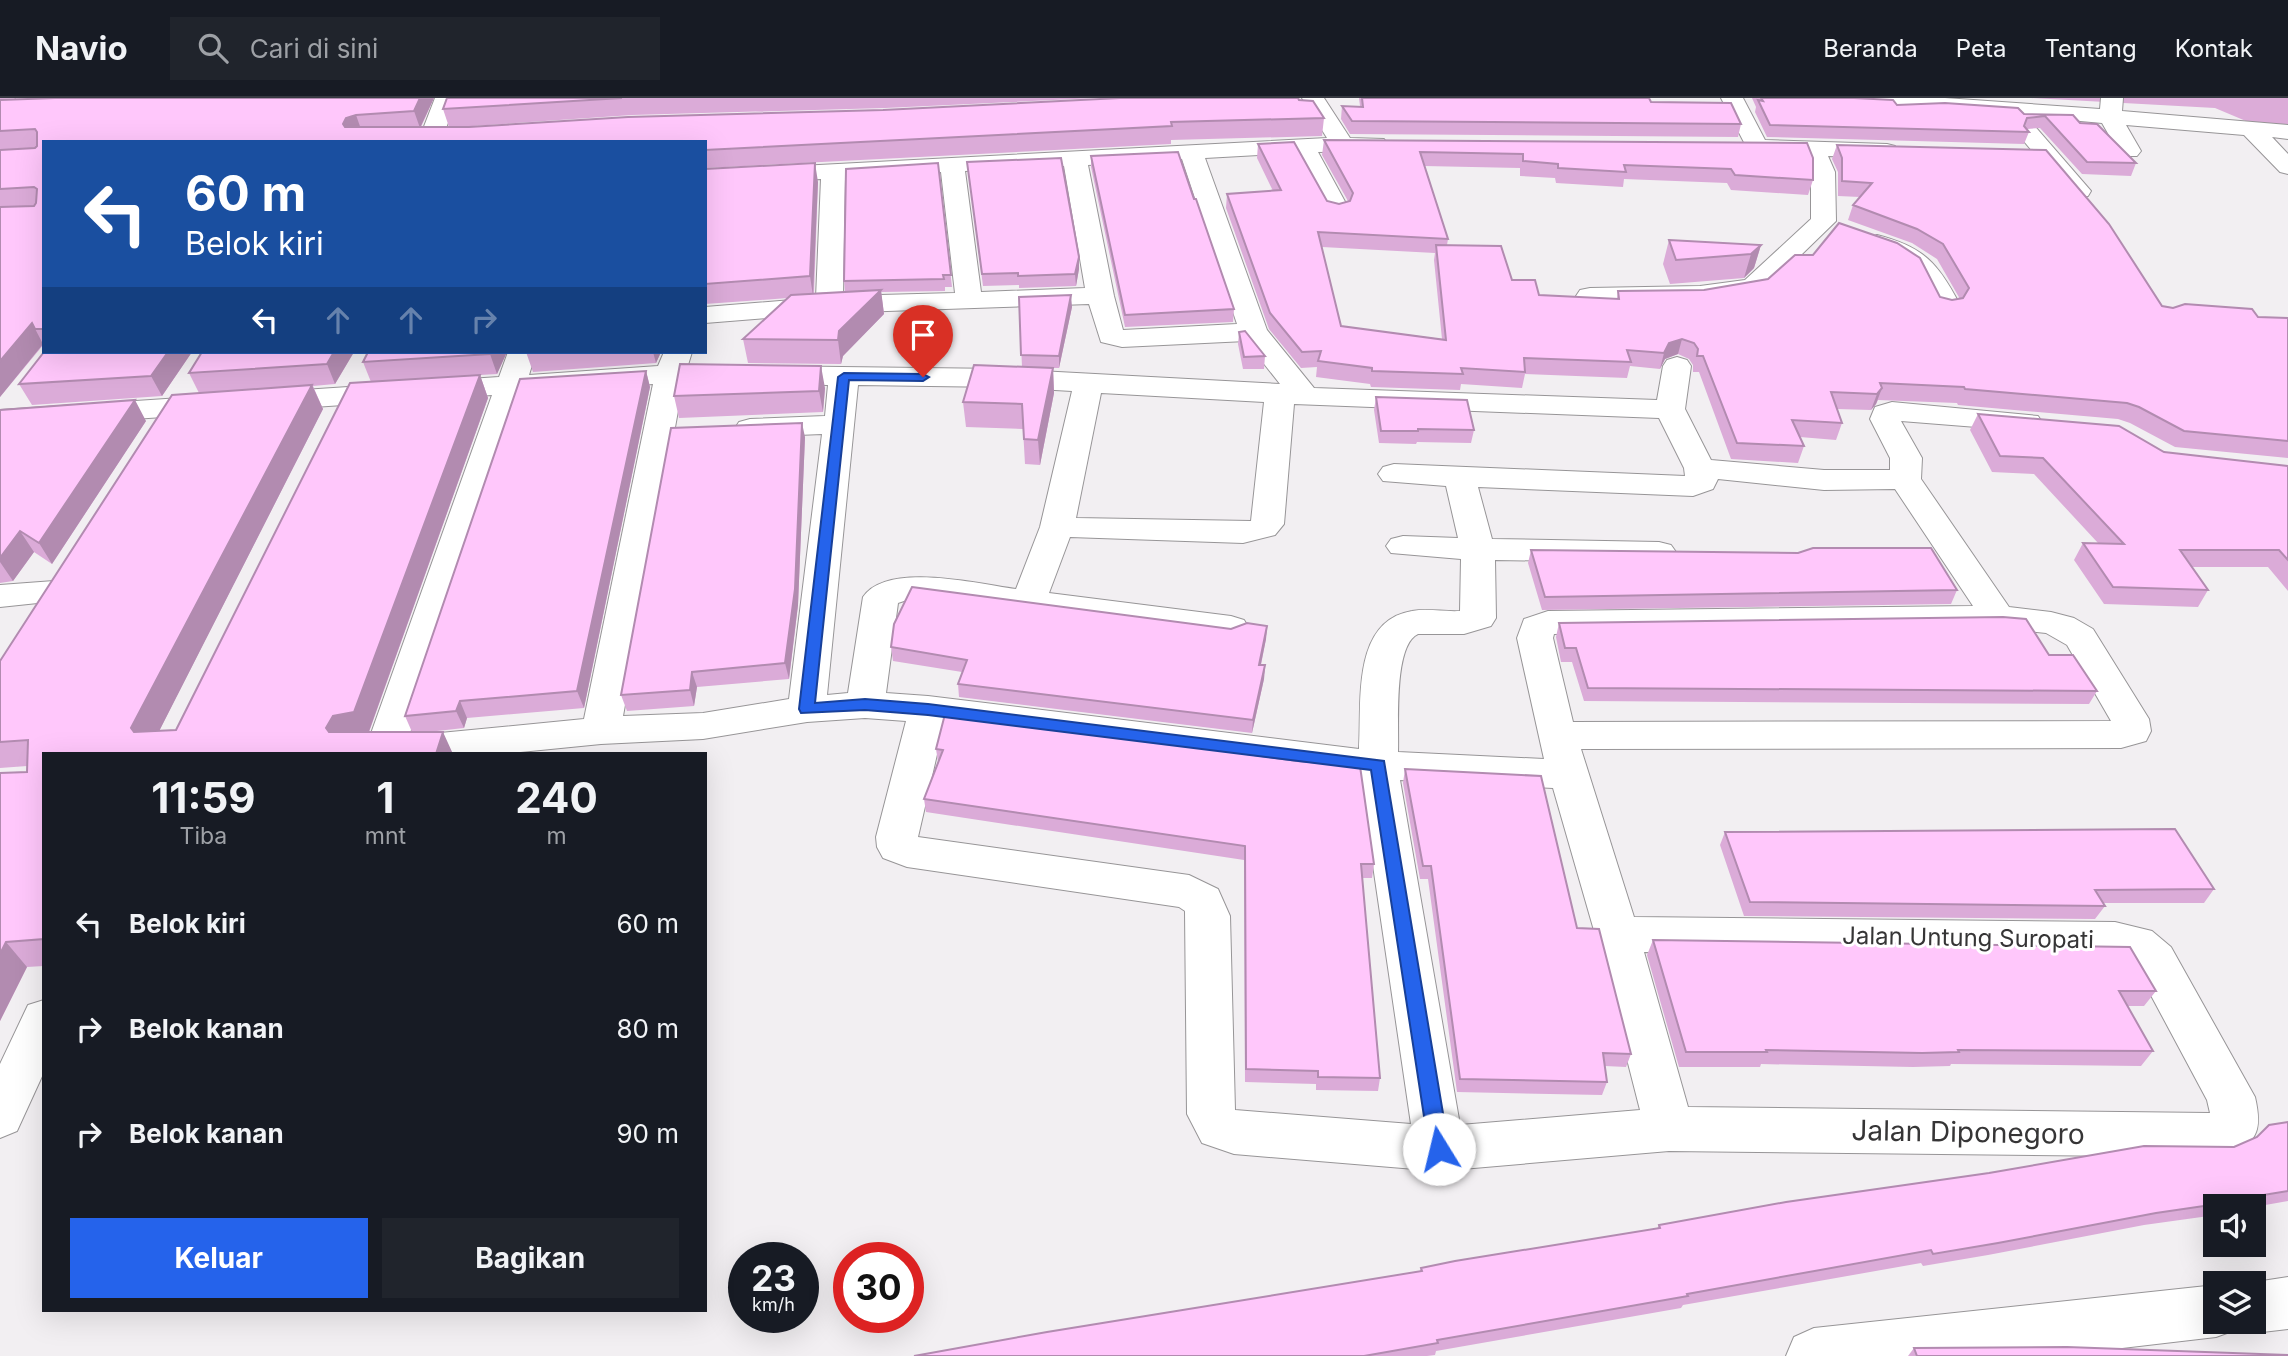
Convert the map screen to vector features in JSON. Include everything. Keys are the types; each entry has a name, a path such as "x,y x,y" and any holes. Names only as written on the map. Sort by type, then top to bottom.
{"street":[{"path":"430,140 446,98"},
{"path":"1313,98 1342,144"},
{"path":"1732,98 1756,147"},
{"path":"1826,98 1907,100 2007,108 2032,104 2111,107 2251,129 2288,132"},
{"path":"2111,107 2129,151"},
{"path":"2007,108 2091,206"},
{"path":"2251,129 2288,167"},
{"path":"403,140 457,137"},
{"path":"886,143 887,168"},
{"path":"707,178 1342,144 1396,145"},
{"path":"1303,146 1337,209"},
{"path":"1729,147 1910,152"},
{"path":"1813,149 1823,172 1823,222"},
{"path":"1056,527 1243,533 1263,528 1268,516 1292,394 1254,332 1191,152"},
{"path":"2022,155 2050,155"},
{"path":"1075,159 1100,296 1109,333 1114,338 1254,332"},
{"path":"952,165 969,300"},
{"path":"829,305 833,171"},
{"path":"1590,296 1700,294 1754,286 1796,244 1823,222"},
{"path":"1823,222 1902,251 1927,267 1946,305"},
{"path":"707,315 829,305 1100,296"},
{"path":"372,752 521,354"},
{"path":"330,432 364,363"},
{"path":"1,419 512,384 674,363 844,377 1002,378 1292,394 1670,410"},
{"path":"601,731 673,431 674,363"},
{"path":"1394,474 1693,486 1702,482 1700,468 1670,410 1677,366"},
{"path":"151,441 194,374"},
{"path":"807,709 844,377"},
{"path":"1029,601 1056,527 1089,382"},
{"path":"1,419 24,390"},
{"path":"1997,617 1905,479 1906,458 1885,419 1886,413 1892,411 2054,425"},
{"path":"729,429 838,424"},
{"path":"1700,468 1824,480 1905,479"},
{"path":"1439,1149 1378,765 1383,658 1387,642 1401,626 1415,621 1464,622 1478,618 1478,549 1460,478"},
{"path":"1403,546 1683,552"},
{"path":"0,596 62,581 34,625"},
{"path":"865,705 881,597 895,590 913,587 1231,628"},
{"path":"398,752 474,749 601,731 703,726 807,709 865,705 928,709 1378,765 1563,755 2120,734 2132,731 2130,719 2080,637 2068,627 2057,624 1997,617 1548,623 1537,627 1535,638 1563,755 1617,934 1669,1129 1439,1149 1234,1132 1219,1128 1210,1114 1208,916 1203,901 1189,892 906,851 898,847 897,837 928,709"},
{"name":"Jalan Untung Suropati","path":"1617,934 2115,940 2136,943 2155,960 2231,1097"},
{"path":"0,1116 42,1023"},
{"name":"Jalan Diponegoro","path":"1669,1129 2222,1135 2236,1122 2231,1097"},
{"path":"2266,1306 2288,1303"},
{"path":"1814,1356 2203,1312"}],"shaded area":[{"path":"2031,98 2288,98 2288,125 2253,124 2215,108"}],"building":[{"path":"420,98 414,111 356,115 346,118 343,124 345,127 469,127 628,117 883,110 1120,98 1298,98 1313,101 1324,118 1171,122 1172,126 707,150 707,140 42,140 42,329 35,329 32,323 0,361 0,207 34,206 37,189 0,189 0,150 35,148 37,132 35,129 0,131 0,100"},
{"path":"447,98 622,98 443,109"},
{"path":"1362,98 1649,98 1651,102 1731,103 1741,124 1352,121 1342,106 1363,107"},
{"path":"1761,98 1893,100 1897,105 1945,103 2018,108 2024,114 2073,115 2080,123 2097,124 2136,163 2087,162 2045,116 2027,118 2024,126 2029,132 1770,125 1758,100 1763,101"},
{"path":"1324,140 1807,143 1813,158 1813,180 1735,175 1731,169 1624,165 1626,172 1558,168 1558,164 1523,161 1523,154 1420,152 1448,239 1318,232 1341,326 1446,340 1436,245 1501,246 1512,280 1535,280 1539,295 1619,299 1618,291 1704,290 1768,279 1795,255 1813,255 1839,223 1897,243 1920,258 1940,297 1952,300 1963,298 1969,288 1943,244 1917,229 1853,205 1872,183 1842,181 1842,158 1837,145 2046,150 2109,224 2162,306 2173,308 2185,304 2252,309 2258,317 2288,318 2288,441 2184,431 2127,403 1964,387 1880,383 1882,388 1877,394 1831,392 1842,423 1792,420 1804,446 1737,443 1703,356 1697,356 1698,349 1694,343 1682,339 1669,343 1664,353 1627,350 1631,362 1524,358 1525,372 1461,368 1463,374 1372,371 1372,368 1318,361 1321,351 1302,352 1270,313 1227,194 1281,190 1258,144 1294,142 1327,201 1339,204 1350,201 1353,193"},
{"path":"1178,152 1234,309 1125,315 1091,156"},
{"path":"1061,158 1079,257 1075,274 982,274 967,162"},
{"path":"815,163 810,276 707,284 707,169"},
{"path":"938,163 951,275 943,275 944,279 844,281 846,169"},
{"path":"1669,240 1761,245 1751,254 1676,260"},
{"path":"881,290 839,331 838,340 743,339 791,295"},
{"path":"1071,295 1059,356 1021,355 1019,297"},
{"path":"1245,331 1265,356 1244,357 1239,332"},
{"path":"42,354 167,354 151,376 19,384"},
{"path":"201,354 333,354 327,364 189,373"},
{"path":"367,354 490,354 363,362"},
{"path":"680,364 821,366 819,391 674,396"},
{"path":"974,365 1053,368 1038,440 1024,439 1022,404 963,402"},
{"path":"646,371 577,691 460,701 456,711 405,716 520,379"},
{"path":"480,375 354,712 333,716 326,728 329,732 443,732 437,752 42,752 42,939 6,942 0,954 0,773 27,772 28,740 0,742 0,661 172,395 312,385 131,728 134,732 176,730 350,383"},
{"path":"1376,397 1467,400 1474,430 1381,431"},
{"path":"135,400 39,543 20,531 0,558 0,410"},
{"path":"1978,414 2119,426 2164,452 2288,466 2288,560 2279,550 2180,550 2208,590 2113,587 2083,543 2124,544 2043,458 2000,456"},
{"path":"802,423 795,589 785,663 692,672 690,690 621,695 671,428"},
{"path":"1813,548 1931,548 1957,590 1545,597 1531,550 1798,553"},
{"path":"912,587 1231,629 1247,623 1267,626 1259,665 1265,665 1253,720 958,684 967,660 891,647 894,624"},
{"path":"2003,617 2026,619 2049,655 2073,655 2097,691 1588,688 1576,648 1565,648 1559,623"},
{"path":"945,714 1247,752 1246,754 1297,761 1360,766 1374,864 1361,864 1380,1078 1318,1077 1318,1071 1246,1069 1245,846 924,799 943,750 936,749"},
{"path":"1405,769 1541,776 1577,928 1599,929 1631,1054 1603,1053 1607,1082 1460,1079 1431,866 1423,866"},
{"path":"2175,829 2214,889 2095,890 2105,906 1750,902 1725,832"},
{"path":"1653,940 2130,947 2156,991 2119,991 2153,1051 1686,1052"},
{"path":"2288,1122 2288,1191 2266,1195 2203,1194 2203,1206 1933,1254 1931,1250 1437,1340 1438,1343 1364,1356 914,1356 1422,1271 1421,1268 1455,1261 1660,1228 1659,1225 1786,1202 1989,1173 2144,1146 2234,1147 2257,1137 2269,1125"},
{"path":"2067,1347 2288,1356 1917,1356 1914,1348"}],"route":[{"path":"923,377 844,377 807,709 865,705 928,709 1378,765 1439,1149"}]}
